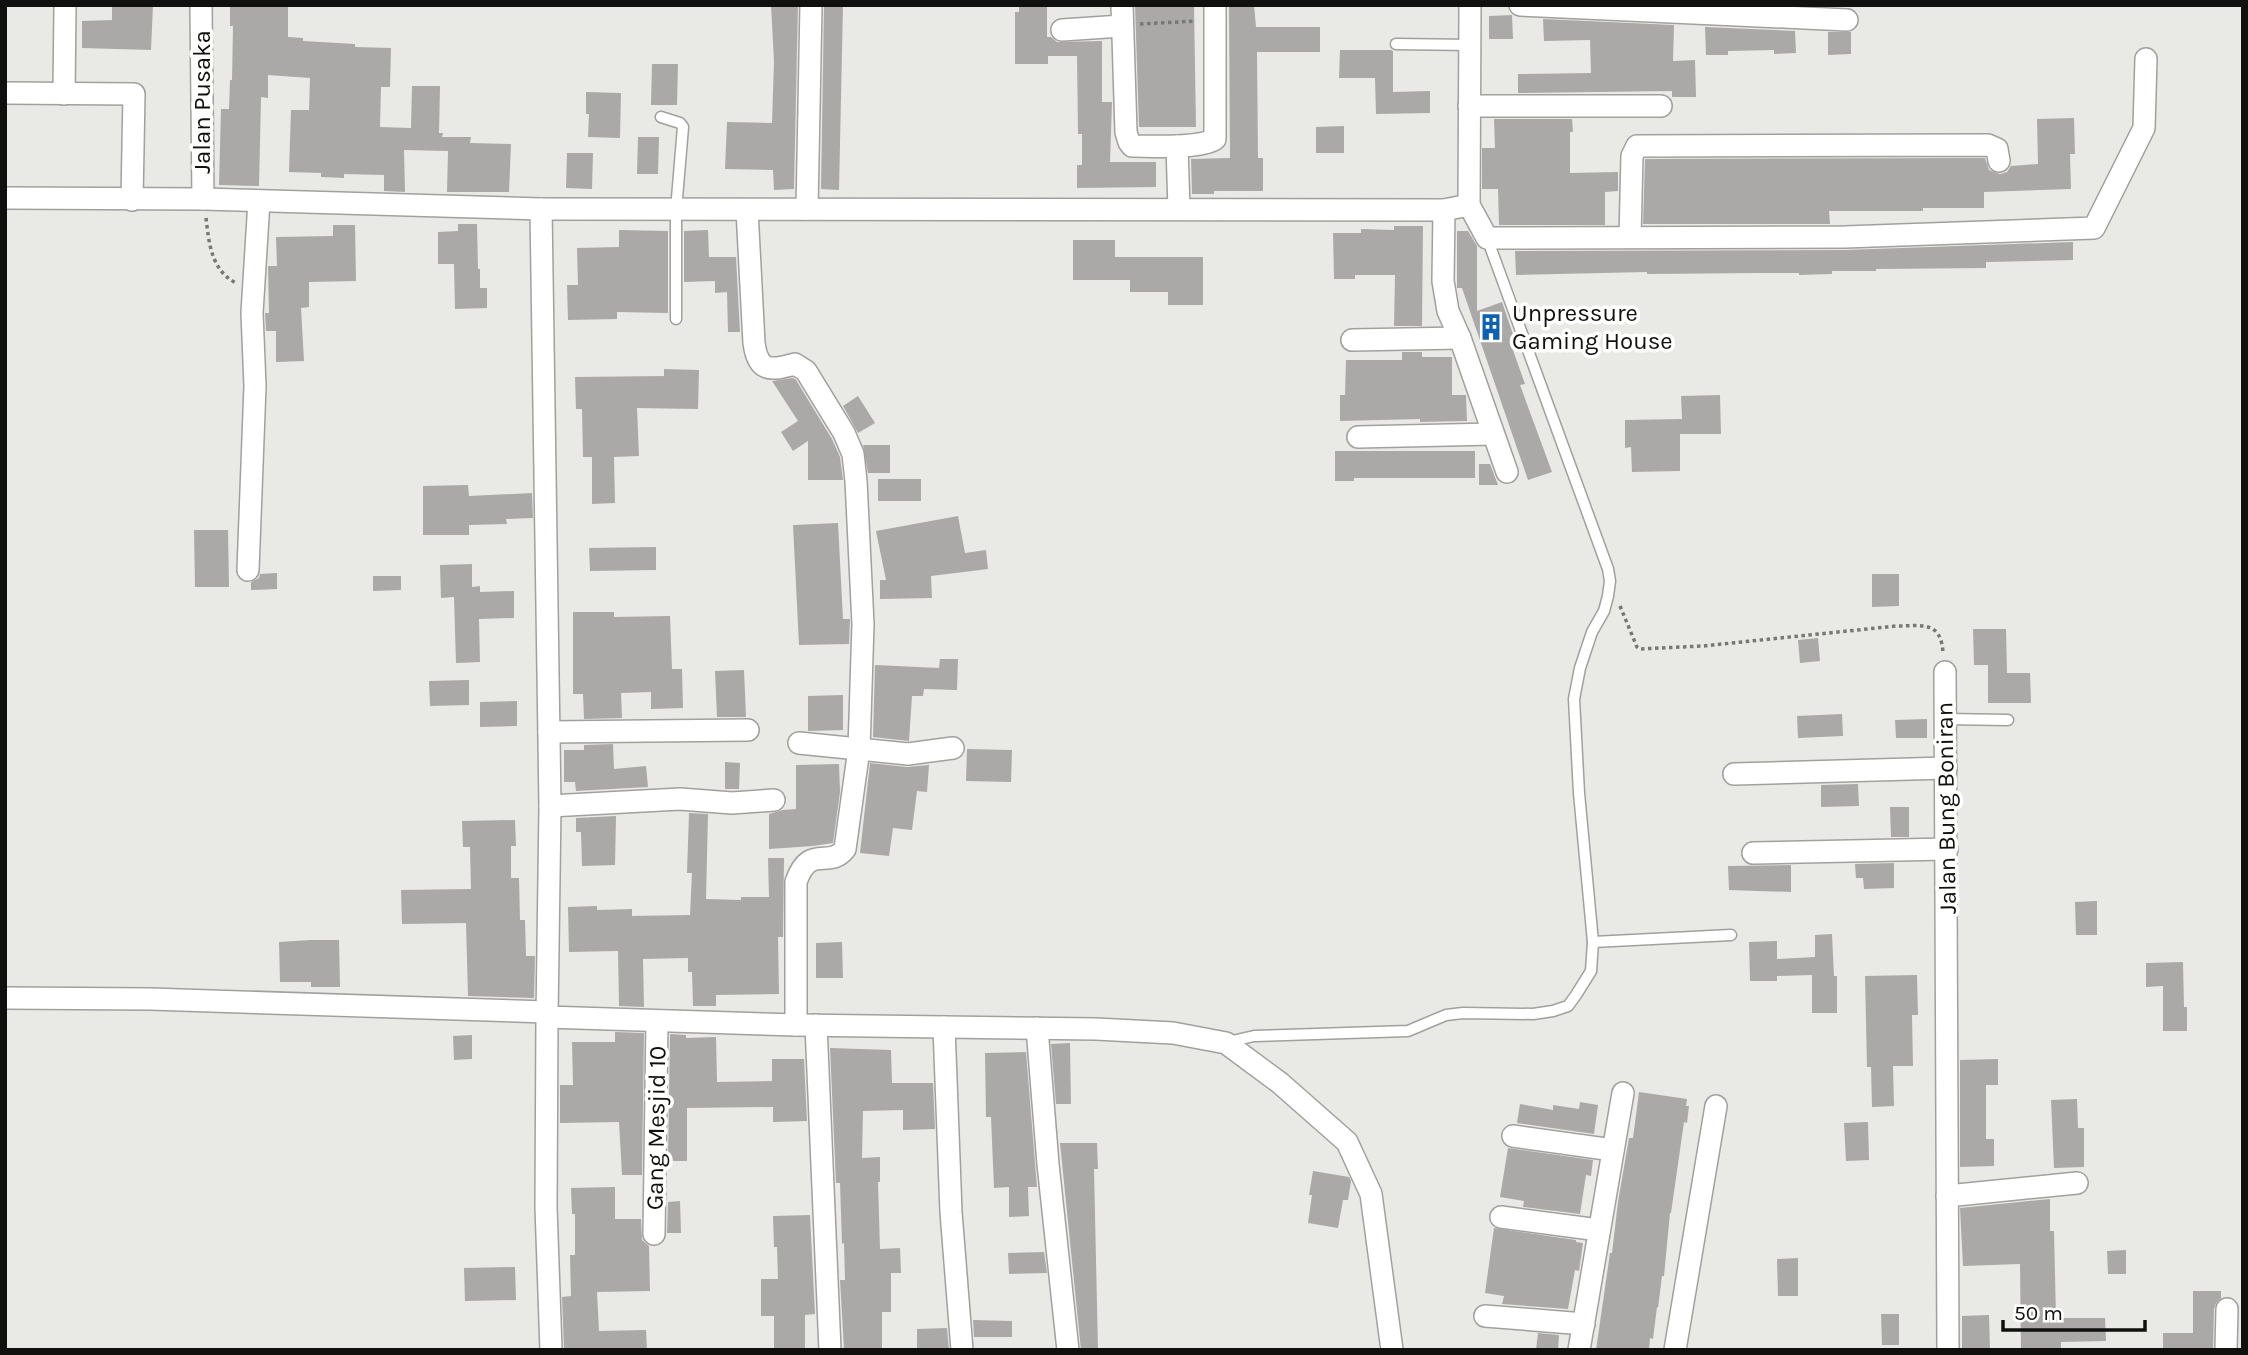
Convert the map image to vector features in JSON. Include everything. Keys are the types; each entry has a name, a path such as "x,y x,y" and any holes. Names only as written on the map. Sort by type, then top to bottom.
{"street":[{"path":"64,94 65,5"},
{"name":"Jalan Pusaka","path":"201,5 203,199"},
{"path":"807,209 811,5"},
{"path":"1470,5 1469,205 1487,238 1845,237 2094,228 2144,128 2146,59"},
{"path":"1520,5 1847,20"},
{"path":"1062,30 1122,15 1126,132 1129,142 1132,146 1177,146 1215,139 1215,12"},
{"path":"5,93 134,94 132,200"},
{"path":"1469,106 1661,106"},
{"path":"1630,237 1632,156 1637,146 1988,145 1997,149 1999,161"},
{"path":"1177,146 1179,209"},
{"path":"5,198 203,199 541,209 676,210 1444,210 1469,205"},
{"path":"248,570 256,386 252,342 253,293 259,201"},
{"path":"541,209 550,806 545,1207 551,1350"},
{"path":"747,210 757,357 765,368 771,370 795,364 806,371 845,433 853,454 863,624 859,749 845,849 841,855 820,857 805,864 796,882 830,1350"},
{"path":"1444,210 1445,300 1507,472"},
{"path":"1352,340 1460,338"},
{"path":"1358,437 1493,434"},
{"name":"Jalan Bung Boniran","path":"1945,672 1948,1350"},
{"path":"548,732 748,730"},
{"path":"799,743 908,754 953,748"},
{"path":"1734,774 1946,768"},
{"path":"550,806 667,799 732,803 774,800"},
{"path":"1753,853 1947,849"},
{"path":"5,998 151,999 657,1021 1173,1033 1226,1043 1280,1083 1347,1142 1371,1194 1392,1350"},
{"name":"Gang Mesjid 10","path":"654,1234 657,1021"},
{"path":"944,1027 951,1212 962,1350"},
{"path":"1037,1028 1068,1350"},
{"path":"1579,1350 1623,1093"},
{"path":"1675,1350 1716,1106"},
{"path":"1513,1136 1613,1150"},
{"path":"1947,1196 2077,1182"},
{"path":"1501,1217 1600,1230"},
{"path":"2226,1350 2227,1309"},
{"path":"1485,1315 1584,1324"}],"lane":[{"path":"1396,44 1470,45"},
{"path":"661,117 680,123 683,127 676,210 676,319"},
{"path":"1226,1043 1254,1036 1408,1031 1446,1015 1463,1013 1553,1012 1567,1006 1591,971 1593,942 1579,793 1574,699 1580,668 1592,632 1604,611 1610,581 1608,569 1487,238"},
{"path":"1945,719 2008,720"},
{"path":"1593,942 1731,935"}],"path":[{"path":"1122,15 1215,12"},
{"path":"203,199 214,262 228,279 253,293"},
{"name":"Jalan Bung Boniran","path":"1608,596 1623,610 1640,649 1703,646 1896,626 1926,626 1935,629 1940,635 1945,672"}],"building":[{"path":"112,5 153,5 151,50 82,48 82,21 112,20"},
{"path":"230,5 288,5 288,37 303,38 303,41 355,44 355,47 391,48 390,87 381,87 380,127 411,128 412,86 440,86 439,133 443,133 442,137 471,137 470,143 511,144 509,192 447,192 448,151 404,150 405,192 384,191 384,175 344,174 344,178 321,177 321,173 289,172 291,110 309,110 310,78 268,75 268,98 261,97 259,186 219,185 221,109 229,109 232,80 233,26 230,26"},
{"path":"771,5 798,5 794,189 774,190 773,170 725,169 727,122 772,123 774,61"},
{"path":"824,5 843,5 839,190 821,189"},
{"path":"1019,5 1047,5 1047,37 1057,42 1102,41 1102,102 1112,102 1110,162 1156,162 1156,187 1077,188 1077,165 1082,165 1082,134 1078,134 1077,56 1048,56 1048,64 1015,64 1015,12 1019,12"},
{"path":"1135,5 1194,5 1196,127 1139,127"},
{"path":"1229,5 1254,5 1256,27 1320,27 1320,52 1257,52 1258,158 1263,158 1263,191 1192,194 1191,159 1230,158"},
{"path":"1512,15 1513,39 1489,39 1489,16"},
{"path":"1543,19 1674,25 1673,61 1695,60 1696,97 1672,97 1672,91 1518,93 1518,74 1591,73 1590,40 1544,41"},
{"path":"1705,27 1795,31 1796,53 1774,54 1774,50 1728,51 1728,55 1706,55"},
{"path":"1828,32 1851,32 1851,54 1828,55"},
{"path":"1340,50 1393,51 1393,92 1430,91 1430,113 1376,114 1375,78 1339,78"},
{"path":"652,64 678,64 677,105 651,105"},
{"path":"586,92 621,93 620,138 588,137"},
{"path":"2074,118 2075,154 2070,154 2071,189 1984,192 1984,208 1829,211 1830,224 1643,224 1645,159 1985,158 1989,170 2000,174 2007,172 2011,166 2038,164 2037,119"},
{"path":"1494,119 1572,119 1570,173 1618,172 1618,191 1605,192 1605,225 1499,225 1498,189 1482,189 1482,148 1495,148"},
{"path":"1344,126 1344,153 1316,153 1316,127"},
{"path":"638,137 659,137 658,174 637,174"},
{"path":"567,153 593,153 592,189 566,188"},
{"path":"458,224 477,224 480,288 487,288 487,308 455,309 454,264 438,264 438,232 458,231"},
{"path":"333,225 355,225 356,281 309,282 309,307 301,308 304,361 276,362 276,331 266,331 265,313 269,313 268,266 277,266 276,237 333,236"},
{"path":"1394,226 1423,226 1422,326 1394,326 1395,275 1355,275 1355,279 1334,279 1333,233 1361,233 1361,229 1394,230"},
{"path":"619,230 668,231 668,313 617,312 617,319 568,320 567,285 578,285 577,248 619,247"},
{"path":"708,230 709,257 736,257 740,332 728,332 727,292 715,293 715,281 684,282 684,231"},
{"path":"1457,231 1468,231 1477,246 1477,311 1502,302 1515,340 1510,342 1525,384 1520,385 1552,472 1528,480 1462,288 1457,288"},
{"path":"1073,240 1115,240 1115,257 1203,257 1203,305 1168,305 1168,292 1130,292 1130,280 1073,280"},
{"path":"2073,242 2073,260 1986,262 1986,268 1876,269 1799,275 1647,272 1516,275 1515,251 1845,250"},
{"path":"1402,352 1422,352 1422,357 1452,357 1452,395 1466,395 1467,421 1340,421 1340,395 1345,395 1346,360 1402,360"},
{"path":"664,369 699,370 698,409 637,408 639,456 614,457 615,503 592,504 592,457 583,457 582,409 576,409 575,377 664,376"},
{"path":"793,378 832,439 840,457 843,480 808,480 808,441 793,451 781,432 798,421 772,381"},
{"path":"1720,395 1721,434 1680,434 1680,471 1632,472 1631,447 1625,448 1625,420 1682,419 1681,396"},
{"path":"858,396 875,423 858,433 843,406"},
{"path":"863,445 890,445 890,473 868,473"},
{"path":"1335,451 1475,451 1475,478 1354,478 1354,481 1335,481"},
{"path":"1479,464 1490,464 1498,485 1479,485"},
{"path":"878,479 921,479 921,501 878,501"},
{"path":"468,485 469,496 532,493 533,518 506,519 507,524 469,525 469,535 423,535 423,486"},
{"path":"958,516 965,553 986,550 988,569 931,576 932,598 880,599 880,580 886,580 876,531"},
{"path":"838,523 843,619 850,619 849,644 799,645 793,525"},
{"path":"194,530 228,530 229,587 195,587"},
{"path":"656,547 656,570 590,571 589,548"},
{"path":"472,564 472,587 480,586 480,592 514,591 514,618 479,619 480,662 456,663 454,597 441,598 440,565"},
{"path":"277,573 277,589 251,590 251,582 259,578 260,574"},
{"path":"1872,574 1899,574 1899,606 1872,607"},
{"path":"373,576 401,576 401,590 373,591"},
{"path":"573,612 614,612 614,617 670,616 672,669 682,669 683,708 651,709 651,692 621,693 622,718 584,719 583,694 573,694"},
{"path":"1973,629 2006,629 2007,673 2030,673 2031,703 1988,703 1988,665 1974,665"},
{"path":"1818,638 1820,661 1800,663 1798,640"},
{"path":"940,659 958,659 957,690 924,689 923,696 912,696 909,741 873,737 875,665 939,668"},
{"path":"744,670 746,717 717,717 715,671"},
{"path":"469,680 469,705 430,706 429,681"},
{"path":"843,695 843,730 808,731 808,696"},
{"path":"517,701 517,726 480,727 480,702"},
{"path":"1842,714 1843,736 1798,738 1797,716"},
{"path":"1927,719 1927,738 1896,738 1895,720"},
{"path":"613,744 614,769 646,766 648,787 576,791 575,782 564,782 564,750 584,750 584,745"},
{"path":"967,749 1012,750 1011,782 966,781"},
{"path":"725,762 740,763 739,789 725,789"},
{"path":"870,763 907,767 929,765 927,792 917,791 912,830 893,828 889,856 860,853"},
{"path":"839,764 840,792 833,843 769,849 769,814 796,809 796,765"},
{"path":"1858,784 1859,806 1821,807 1821,785"},
{"path":"1890,807 1909,807 1909,837 1891,837"},
{"path":"689,813 708,814 706,899 741,900 741,897 769,897 768,858 784,858 783,937 778,937 779,994 716,995 716,1006 693,1006 692,972 688,972 688,958 643,959 644,1007 619,1006 618,951 569,952 568,907 632,909 632,916 690,915 692,873 687,873"},
{"path":"616,816 615,865 582,866 581,832 576,832 576,818"},
{"path":"515,820 516,846 511,846 511,878 519,878 520,920 525,920 526,956 535,956 534,998 468,996 466,923 402,924 401,890 471,889 470,847 463,847 462,821"},
{"path":"1894,863 1894,888 1864,889 1863,878 1856,878 1855,864"},
{"path":"1791,865 1791,892 1729,890 1728,866"},
{"path":"2097,901 2097,935 2076,935 2075,902"},
{"path":"1832,934 1834,976 1837,976 1837,1013 1812,1013 1812,975 1777,976 1777,981 1750,981 1749,942 1777,941 1777,959 1815,957 1815,935"},
{"path":"339,940 340,987 311,987 311,982 280,982 279,942"},
{"path":"842,942 843,978 816,978 816,943"},
{"path":"2183,962 2187,1031 2163,1031 2163,986 2146,987 2146,963"},
{"path":"1917,975 1918,1015 1912,1015 1913,1066 1893,1066 1894,1106 1872,1107 1871,1067 1867,1067 1865,976"},
{"path":"615,1032 644,1033 642,1175 622,1175 619,1122 560,1123 560,1085 573,1085 572,1042 615,1042"},
{"path":"670,1034 686,1035 686,1038 716,1037 717,1082 772,1081 772,1059 804,1059 807,1121 773,1122 773,1107 687,1108 687,1161 668,1161"},
{"path":"472,1035 472,1059 454,1060 453,1036"},
{"path":"1070,1043 1071,1104 1056,1104 1051,1044"},
{"path":"830,1048 891,1050 892,1083 933,1083 935,1129 903,1130 903,1110 863,1111 862,1158 880,1157 880,1249 900,1248 901,1273 891,1273 891,1312 882,1312 882,1348 844,1349 840,1280 845,1280 844,1243 842,1244 840,1183 836,1183"},
{"path":"1026,1052 1037,1187 1028,1187 1029,1216 1009,1217 1009,1187 994,1188 991,1117 986,1117 985,1053"},
{"path":"1998,1059 1998,1085 1986,1085 1986,1139 1994,1139 1994,1166 1960,1167 1960,1060"},
{"path":"1639,1092 1687,1099 1686,1106 1689,1106 1687,1123 1684,1122 1670,1213 1664,1276 1649,1350 1596,1350 1618,1202 1629,1138 1633,1138"},
{"path":"2077,1099 2078,1128 2084,1128 2084,1167 2054,1168 2051,1100"},
{"path":"1580,1102 1598,1105 1594,1134 1517,1123 1520,1104 1553,1110 1553,1105 1579,1109"},
{"path":"1868,1122 1869,1160 1846,1161 1844,1123"},
{"path":"1060,1143 1097,1143 1098,1169 1094,1169 1098,1350 1081,1350"},
{"path":"1508,1148 1593,1160 1591,1176 1586,1175 1580,1214 1523,1207 1524,1201 1500,1197"},
{"path":"1313,1171 1349,1177 1351,1181 1348,1200 1343,1200 1338,1228 1308,1223"},
{"path":"615,1187 615,1219 641,1219 642,1240 649,1246 650,1291 597,1292 599,1331 646,1330 647,1350 564,1350 562,1297 571,1296 570,1255 575,1255 575,1214 572,1214 571,1188"},
{"path":"2050,1199 2050,1231 2054,1231 2056,1318 2105,1318 2106,1341 2061,1342 2061,1350 2021,1350 2020,1264 1963,1266 1960,1208"},
{"path":"680,1201 681,1233 667,1233 668,1202"},
{"path":"810,1215 815,1314 805,1315 805,1350 774,1350 774,1316 761,1316 761,1279 778,1279 773,1216"},
{"path":"1494,1228 1583,1243 1579,1271 1575,1270 1568,1309 1502,1304 1504,1296 1485,1293"},
{"path":"2126,1250 2126,1274 2108,1274 2107,1251"},
{"path":"1044,1252 1047,1273 1009,1274 1008,1253"},
{"path":"1798,1258 1798,1296 1778,1296 1777,1259"},
{"path":"515,1267 516,1300 465,1301 464,1268"},
{"path":"2193,1291 2221,1291 2221,1298 2214,1309 2213,1350 2163,1350 2163,1333 2193,1333"},
{"path":"1881,1314 1899,1314 1899,1345 1882,1345"},
{"path":"1989,1315 1990,1350 1962,1350 1962,1316"},
{"path":"973,1320 1012,1321 1012,1337 974,1337"},
{"path":"947,1328 949,1350 917,1350 917,1329"},
{"path":"1538,1333 1559,1335 1558,1350 1536,1350"}],"place":[{"name":"Unpressure Gaming House","path":"1491,327"}]}
